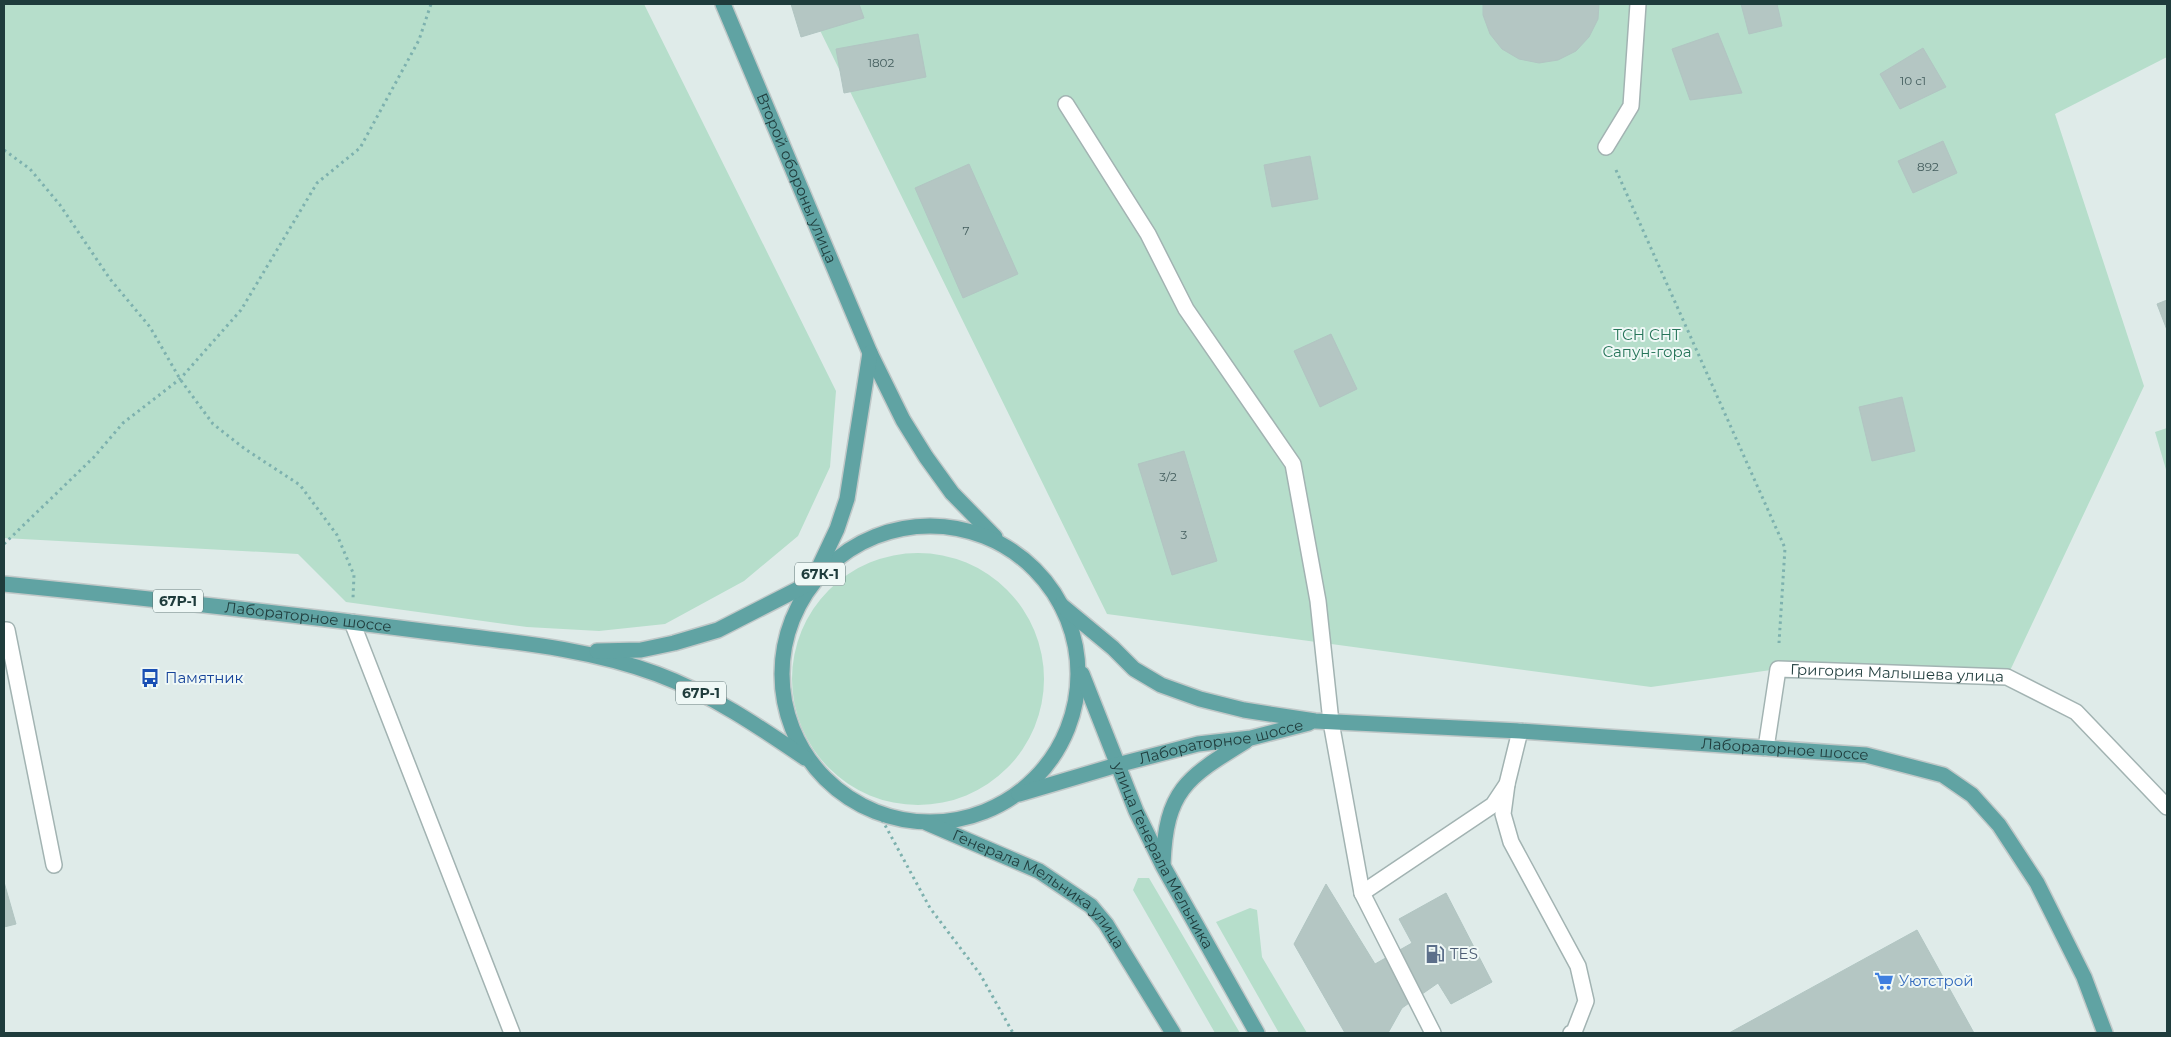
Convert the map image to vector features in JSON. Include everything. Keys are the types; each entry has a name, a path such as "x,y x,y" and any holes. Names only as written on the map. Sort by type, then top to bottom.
{"main road":[{"name":"Второй обороны улица","path":"723,4 870,353"},
{"name":"67К-1","path":"870,353 903,420 926,457 952,493 1002,545 1036,571 1061,605 1081,670 1078,705 1070,731 1054,758 1013,796 987,811 927,823 879,814 856,803 836,789 806,759 791,728 784,704 780,678 782,653 788,628 798,604 812,582 837,529 847,499 870,353"},
{"name":"67К-1","path":"812,582 830,563 851,548 875,536 900,528 926,526 953,527 979,534 1002,545"},
{"name":"Лабораторное шоссе","path":"583,652 641,650 700,636 727,626 812,582"},
{"name":"Лабораторное шоссе","path":"4,584 264,610 583,652 656,673 695,690 738,713 806,759"},
{"name":"Лабораторное шоссе","path":"1061,605 1113,648 1134,669 1161,685 1200,699 1235,708 1315,721 1520,731 1866,755 1943,775 1972,795 1999,825 2037,883 2084,977 2105,1033"},
{"name":"улица Генерала Мельника","path":"1081,670 1136,811 1164,866 1257,1033"},
{"name":"Лабораторное шоссе","path":"1013,796 1117,765 1198,744 1251,738 1315,721"},
{"path":"1164,866 1164,836 1174,800 1188,782 1211,762 1251,738"},
{"name":"Генерала Мельника улица","path":"927,823 1039,871 1091,906 1106,924 1173,1033"}],"street":[{"path":"1606,147 1631,106 1638,4"},
{"path":"1066,104 1148,234 1186,309 1293,464 1318,601 1331,722 1362,892 1434,1033"},
{"path":"352,622 512,1033"},
{"path":"4,630 7,630 54,865"},
{"name":"Григория Малышева улица","path":"1766,748 1778,669 2007,677 2076,712 2167,807"},
{"path":"1520,731 1507,784 1503,814 1511,842 1578,966 1586,1001 1574,1032 1571,1033"},
{"path":"1362,892 1493,805 1507,784"}],"path":[{"path":"4,544 94,457 123,423 180,379 241,310 317,183 360,148 419,40 431,4"},
{"path":"1606,147 1785,548 1778,669"},
{"path":"4,150 30,169 60,205 110,279 150,327 180,379 213,424 300,485 336,535 354,575 352,622"},
{"path":"879,814 930,908 980,974 1013,1033"}],"green space":[{"path":"4,4 644,4 836,391 830,467 798,536 744,581 665,624 599,631 527,627 346,602 298,554 4,538"},
{"name":"ТСН СНТ Сапун-гора","path":"807,4 2167,4 2167,57 2055,114 2144,386 2007,677 1778,669 1651,687 1107,614"},
{"path":"2167,428 2167,473 2155,432"},
{"path":"906,553 930,553 955,558 978,568 998,581 1016,599 1029,619 1039,642 1044,667 1042,704 1035,727 1016,759 998,777 978,790 955,800 930,805 906,805 881,800 858,790 838,777 820,759 807,739 797,716 792,691 792,667 797,642 807,619 820,599 838,581 858,568 881,558"},
{"path":"1138,878 1149,878 1240,1033 1215,1033 1133,890"},
{"path":"1250,908 1257,910 1262,957 1307,1033 1279,1033 1216,922"}],"building":[{"path":"791,4 859,4 864,18 801,37"},
{"path":"1483,4 1599,4 1598,19 1589,37 1576,51 1558,60 1539,63 1519,59 1502,49 1490,34 1483,15"},
{"path":"1741,4 1777,4 1782,26 1749,34"},
{"path":"1718,33 1742,93 1690,100 1672,49"},
{"path":"918,34 926,77 844,93 836,49"},
{"path":"1923,48 1946,87 1900,109 1880,74"},
{"path":"1943,141 1957,173 1913,193 1898,161"},
{"path":"1310,156 1318,199 1272,207 1264,165"},
{"path":"969,164 1018,274 963,298 915,188"},
{"path":"2167,300 2167,330 2157,304"},
{"path":"1331,334 1357,389 1320,407 1294,351"},
{"path":"1902,397 1915,451 1872,461 1859,407"},
{"path":"1184,451 1217,561 1172,575 1138,464"},
{"path":"4,882 16,924 4,927"},
{"name":"TES","path":"1326,884 1375,964 1412,943 1399,919 1446,893 1492,982 1451,1004 1438,983 1402,1008 1388,1033 1345,1033 1294,944"},
{"name":"Уютстрой","path":"1917,930 1974,1033 1729,1033"}],"place":[{"name":"Памятник","path":"150,678"},
{"name":"TES","path":"1435,954"},
{"name":"Уютстрой","path":"1884,981"}]}
